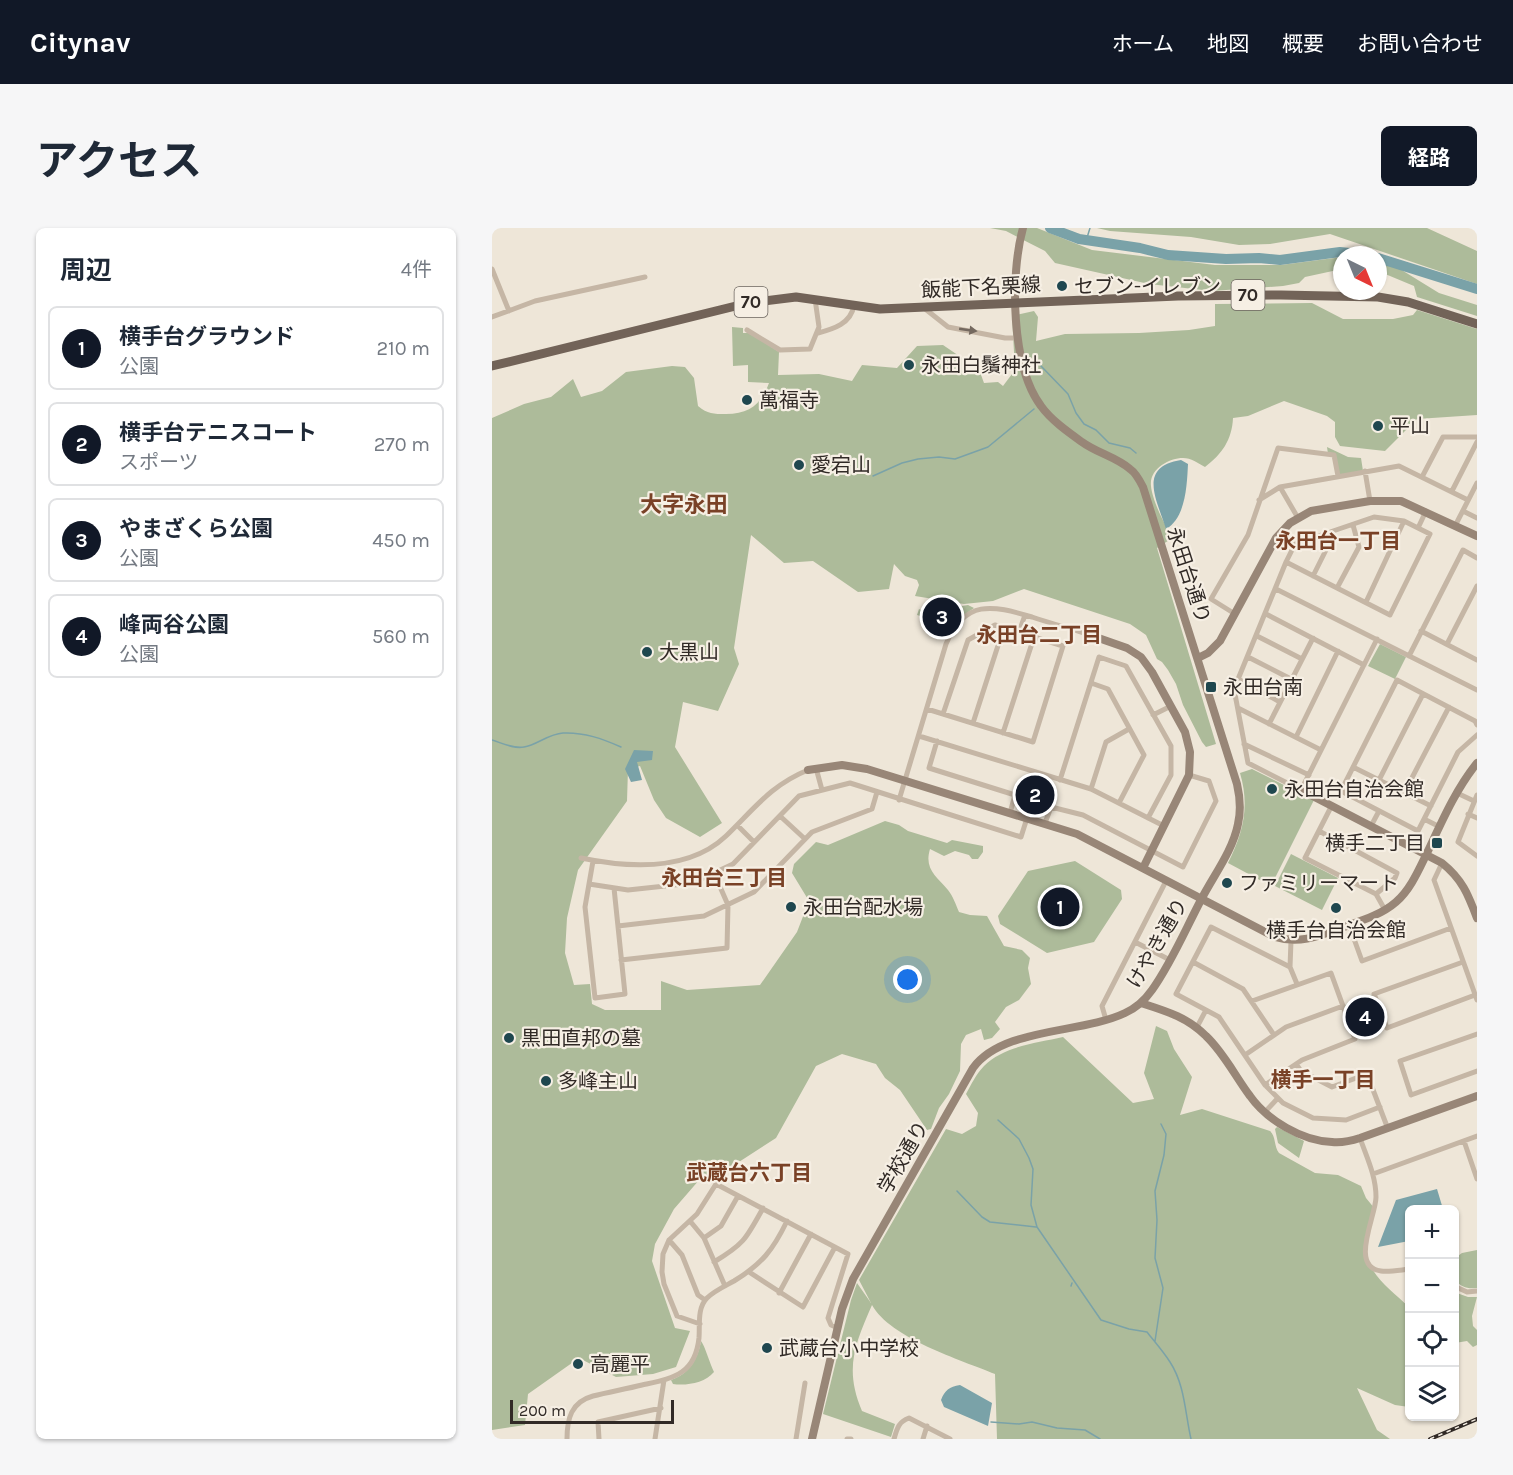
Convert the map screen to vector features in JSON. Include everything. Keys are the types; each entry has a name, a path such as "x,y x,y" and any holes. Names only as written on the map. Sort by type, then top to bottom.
{"main road":[{"name":"飯能下名栗線","path":"492,366 778,297 814,298 880,309 1220,296 1378,297 1408,302 1477,324"}],"street":[{"name":"永田台通り","path":"1023,228 1016,262 1016,303 1021,358 1031,386 1045,411 1084,444 1131,469 1143,487 1237,784 1240,800 1238,826 1232,842 1201,899"},
{"path":"492,269 509,311"},
{"path":"492,317 535,301 645,277"},
{"path":"747,330 785,352 810,349 819,327 814,298"},
{"path":"818,333 842,325 854,310 854,306"},
{"path":"924,308 948,327 1005,338 1018,338"},
{"path":"1422,477 1443,437 1477,436"},
{"path":"1452,491 1477,442"},
{"path":"1235,614 1211,599 1248,535 1278,447 1334,455 1338,476"},
{"path":"1258,501 1280,487 1399,466 1468,500"},
{"path":"1365,471 1370,501"},
{"path":"1455,526 1477,483"},
{"path":"1280,487 1298,518"},
{"path":"1198,658 1208,653 1220,641 1276,538 1298,518 1311,511 1370,501 1401,501 1477,537"},
{"path":"1418,528 1426,511"},
{"path":"1463,511 1477,518"},
{"path":"1286,562 1390,615 1430,534 1404,521 1374,517 1295,543 1286,562 1257,636 1234,688 1248,763 1442,863 1466,888 1477,918"},
{"path":"1366,602 1404,521"},
{"path":"1338,588 1359,547 1353,525"},
{"path":"1313,576 1329,544 1326,533"},
{"path":"1409,656 1463,550 1477,558"},
{"path":"1447,644 1477,586"},
{"path":"1276,589 1477,690"},
{"path":"899,800 946,644 956,625 980,609 1002,608 1127,648 1141,657 1171,706 1188,742 1189,775 1143,868"},
{"path":"1266,614 1364,665"},
{"path":"1019,632 1025,615"},
{"path":"943,714 968,640 995,625 1063,646 1031,750"},
{"path":"973,723 1004,627"},
{"path":"1421,631 1475,659 1477,651"},
{"path":"1257,636 1302,659"},
{"path":"1003,732 1034,637"},
{"path":"1269,724 1313,638"},
{"path":"1301,790 1377,639"},
{"path":"1296,737 1338,651"},
{"path":"1060,780 1099,657 1126,666 1171,746 1171,774 1148,818"},
{"path":"1248,657 1292,680"},
{"path":"1238,679 1280,702"},
{"path":"1477,725 1475,721 1397,680 1341,791 1418,831 1458,752 1477,735"},
{"path":"1091,683 1108,689 1144,755 1119,803"},
{"path":"1379,780 1424,694"},
{"path":"1153,715 1171,706"},
{"path":"1404,793 1449,707"},
{"path":"1238,708 1321,750"},
{"path":"927,709 1033,742"},
{"path":"1091,789 1106,742 1129,729"},
{"path":"918,736 1091,789 1164,826"},
{"path":"937,741 929,768 1016,795 1010,813"},
{"path":"1244,744 1309,775"},
{"path":"581,858 621,865 643,865 688,859 715,845 773,788 791,776 812,769 842,765 855,766 1027,818 1093,841 1275,937 1292,941 1305,940 1385,910 1396,902 1407,889 1457,793 1477,763"},
{"path":"1353,767 1431,806"},
{"path":"812,769 822,790"},
{"path":"1045,824 1051,807 1083,815 1182,867 1216,801 1209,781 1189,775"},
{"path":"589,884 628,890 693,883 733,864 799,796 850,783 1022,837 1027,818"},
{"path":"618,926 704,916 754,892 812,832 872,809 878,792"},
{"path":"1457,793 1474,801"},
{"path":"1477,795 1458,842 1477,856"},
{"path":"1332,805 1305,858 1376,894 1385,910"},
{"path":"1371,826 1379,811"},
{"path":"1468,814 1477,818"},
{"path":"780,816 805,839"},
{"path":"1424,819 1440,827"},
{"path":"737,825 754,842"},
{"path":"1319,831 1397,873 1395,878 1376,894"},
{"path":"593,861 585,908 595,998 625,994 614,888"},
{"path":"1442,863 1434,880 1476,998 1387,1028 1374,994 1463,962"},
{"path":"621,960 727,948 728,905 714,873"},
{"path":"1106,1020 1102,1006 1166,881"},
{"name":"けやき通り","path":"1141,1004 1152,992 1201,899"},
{"path":"1349,925 1362,961 1451,928"},
{"path":"1290,967 1211,927 1176,994 1219,1017 1277,1099 1313,1118 1346,1120 1380,1107"},
{"path":"1292,941 1290,967 1297,984"},
{"path":"1135,942 1170,960"},
{"path":"1193,962 1243,989 1274,1035"},
{"path":"1252,1001 1331,973 1355,1040 1302,1060 1265,1085"},
{"path":"1469,978 1477,975"},
{"path":"1141,1004 1173,1013 1197,1028 1216,1046 1251,1098 1265,1112 1278,1122 1305,1136 1319,1140 1332,1143 1360,1138 1477,1096"},
{"name":"学校通り","path":"812,1439 838,1328 848,1293 859,1267 978,1062 993,1049 1015,1041 1106,1020 1125,1014 1141,1004"},
{"path":"1245,1055 1286,1027 1343,1006"},
{"path":"1197,1028 1206,1010"},
{"path":"1477,1034 1400,1061 1412,1095 1477,1071"},
{"path":"1296,1064 1301,1071 1332,1087 1367,1074 1388,1129"},
{"path":"1265,1112 1277,1099"},
{"path":"1373,1174 1477,1136"},
{"path":"1360,1138 1373,1174 1376,1198 1364,1256 1370,1267 1380,1270 1405,1269"},
{"path":"1464,1141 1475,1165 1477,1179"},
{"path":"700,1324 678,1318 664,1284 662,1260 669,1240 690,1221 716,1184 848,1254 828,1318 831,1325 838,1328"},
{"path":"704,1238 721,1226 738,1196"},
{"path":"714,1262 736,1249 745,1240 763,1208"},
{"path":"690,1221 704,1238 725,1286"},
{"path":"567,1439 569,1414 582,1400 676,1377 690,1365 697,1347 700,1311 705,1300 763,1261 787,1221"},
{"path":"779,1293 811,1234"},
{"path":"669,1240 682,1255 698,1294 705,1300"},
{"path":"749,1272 802,1307 835,1247"},
{"path":"1459,1288 1467,1292 1477,1291"},
{"path":"655,1439 664,1380"},
{"path":"796,1439 805,1383"},
{"path":"599,1439 598,1422 661,1408"},
{"path":"894,1439 902,1420 909,1418 950,1439"},
{"path":"923,1439 927,1426"}],"green space":[{"path":"990,228 1037,228 1092,250 1215,265 1281,265 1333,258 1333,271 1305,277 1299,283 1283,286 1212,291 1149,284 1055,263 1045,251 1006,231"},
{"path":"1097,228 1427,228 1477,251 1477,284 1387,253 1387,246 1365,246 1330,234 1270,244 1239,245 1191,237"},
{"path":"1387,265 1400,269 1439,293 1477,305 1477,316 1417,297 1414,286 1387,275"},
{"path":"1312,303 1343,319 1393,319 1413,315 1417,310 1477,329 1477,415 1417,419 1385,451 1340,446 1335,437 1335,422 1327,416 1284,401 1248,416 1233,418 1231,433 1225,446 1205,467 1183,458 1166,462 1153,474 1151,486 1156,505 1174,537 1157,548 1216,744 1206,747 1202,742 1168,670 1157,659 1146,635 1130,624 1024,589 993,601 964,604 915,596 919,585 917,580 905,576 894,564 889,589 858,592 813,561 784,563 751,535 734,648 739,664 718,711 683,702 675,747 722,823 700,837 666,818 654,800 640,766 628,769 627,801 578,870 567,918 565,953 574,985 590,984 592,1004 605,1010 661,1010 661,981 687,990 760,985 797,932 809,901 792,873 794,864 816,842 828,845 885,821 947,843 952,840 983,846 983,852 978,859 972,859 969,855 955,851 944,856 930,849 930,867 950,892 959,912 987,916 1004,946 1022,950 1030,958 1028,968 1031,984 1019,1000 1006,1007 995,1022 1000,1029 992,1038 984,1040 981,1029 966,1035 961,1044 960,1071 939,1108 931,1129 927,1130 900,1090 885,1078 876,1064 842,1054 816,1066 776,1138 725,1171 700,1179 674,1209 655,1244 652,1261 675,1328 690,1331 676,1367 653,1374 616,1377 579,1358 528,1394 525,1425 492,1430 492,418 524,404 551,397 573,379 581,397 602,391 626,372 672,366 685,367 694,378 698,406 705,411 714,414 734,414 748,410 762,397 769,383 748,382 748,365 733,366 732,327 743,328 743,333 750,333 779,352 778,375 819,374 852,381 862,365 897,368 917,346 943,345 968,362 977,364 984,383 998,382 1003,386 1015,370 1012,316 1034,311 1038,317 1036,341 1065,334 1139,333 1215,326 1215,304"},
{"path":"1327,447 1348,457 1361,458 1363,471 1338,476 1334,455 1328,454"},
{"path":"968,605 974,608 951,625 917,615 919,609 925,612"},
{"path":"1380,644 1406,657 1395,679 1368,666"},
{"path":"1252,769 1314,800 1271,886 1228,863 1238,841 1245,809 1240,773"},
{"path":"1291,854 1338,878 1322,910 1275,886"},
{"path":"1075,861 1121,890 1122,899 1094,942 1047,953 1000,924 998,916 1028,871"},
{"path":"1372,995 1384,1028 1358,1038 1345,1005"},
{"path":"1156,1026 1167,1031 1174,1049 1192,1077 1180,1115 1202,1109 1270,1131 1279,1153 1315,1173 1338,1175 1361,1186 1366,1198 1375,1209 1366,1238 1367,1257 1381,1281 1405,1303 1405,1406 1395,1405 1357,1388 1377,1430 1390,1439 997,1439 995,1374 910,1338 881,1317 872,1305 854,1357 854,1382 862,1411 895,1424 891,1437 823,1414 857,1283 871,1303 859,1280 946,1129 962,1134 976,1126 978,1113 966,1094 981,1069 992,1059 1011,1050 1063,1037 1133,1103 1154,1099 1144,1073"},
{"path":"1277,1127 1304,1141 1299,1158 1278,1143 1275,1129"},
{"path":"1477,1250 1477,1288 1464,1287 1459,1283 1459,1255"},
{"path":"1459,1294 1477,1297 1472,1316 1473,1326 1477,1330 1477,1345 1473,1347 1467,1341 1459,1342"},
{"path":"701,1341 714,1372 706,1379 695,1383 673,1384 671,1380 683,1374 692,1365"}],"water":[{"path":"1181,460 1188,464 1184,500 1178,517 1166,529 1155,496 1155,477 1159,470 1167,464"},
{"path":"634,750 653,751 652,760 637,762 642,780 631,782 625,769"},
{"path":"1437,1189 1442,1205 1405,1205 1405,1242 1378,1247 1396,1200"},
{"path":"960,1385 992,1403 988,1426 944,1407 941,1400 944,1394 950,1388"}],"waterway":[{"path":"1050,228 1079,239 1140,248 1168,255 1280,260 1333,253"},
{"path":"1086,241 1090,228"},
{"path":"1387,261 1477,289"},
{"path":"1041,366 1068,394 1076,413 1084,424 1096,430 1109,443 1130,448 1136,453"},
{"path":"873,476 902,463 939,457 955,459 988,447 1034,409"},
{"path":"492,740 520,747 529,746 547,737 571,733 593,737 621,747"},
{"path":"998,1120 1019,1139 1029,1158 1033,1169 1031,1205 1037,1227 1101,1320 1147,1332 1170,1362 1179,1380 1191,1439"},
{"path":"1155,1341 1163,1288 1155,1258 1157,1220 1155,1191 1164,1155 1166,1134 1161,1124"},
{"path":"957,1191 982,1217 990,1222 1036,1227"},
{"path":"991,1422 1019,1424 1032,1422 1057,1428 1085,1430 1100,1439"}],"railway":[{"path":"1430,1439 1477,1419"}],"place":[{"name":"セブン-イレブン","path":"1062,286"},
{"name":"永田白鬚神社","path":"909,365"},
{"name":"萬福寺","path":"747,400"},
{"name":"平山","path":"1378,426"},
{"name":"愛宕山","path":"799,465"},
{"name":"やまざくら公園","path":"942,617"},
{"name":"大黒山","path":"647,652"},
{"name":"永田台南","path":"1211,687"},
{"name":"永田台自治会館","path":"1272,789"},
{"name":"横手台テニスコート","path":"1035,795"},
{"name":"横手二丁目","path":"1437,843"},
{"name":"ファミリーマート","path":"1227,883"},
{"name":"永田台配水場","path":"791,907"},
{"name":"横手台グラウンド","path":"1060,907"},
{"name":"横手台自治会館","path":"1336,908"},
{"name":"峰両谷公園","path":"1365,1017"},
{"name":"黒田直邦の墓","path":"509,1038"},
{"name":"多峰主山","path":"546,1081"},
{"name":"武蔵台小中学校","path":"767,1348"},
{"name":"高麗平","path":"578,1364"}],"district":[{"name":"大字永田","path":"684,504"},
{"name":"永田台一丁目","path":"1338,541"},
{"name":"永田台二丁目","path":"1039,635"},
{"name":"永田台三丁目","path":"724,878"},
{"name":"横手一丁目","path":"1323,1080"},
{"name":"武蔵台六丁目","path":"749,1173"}]}
